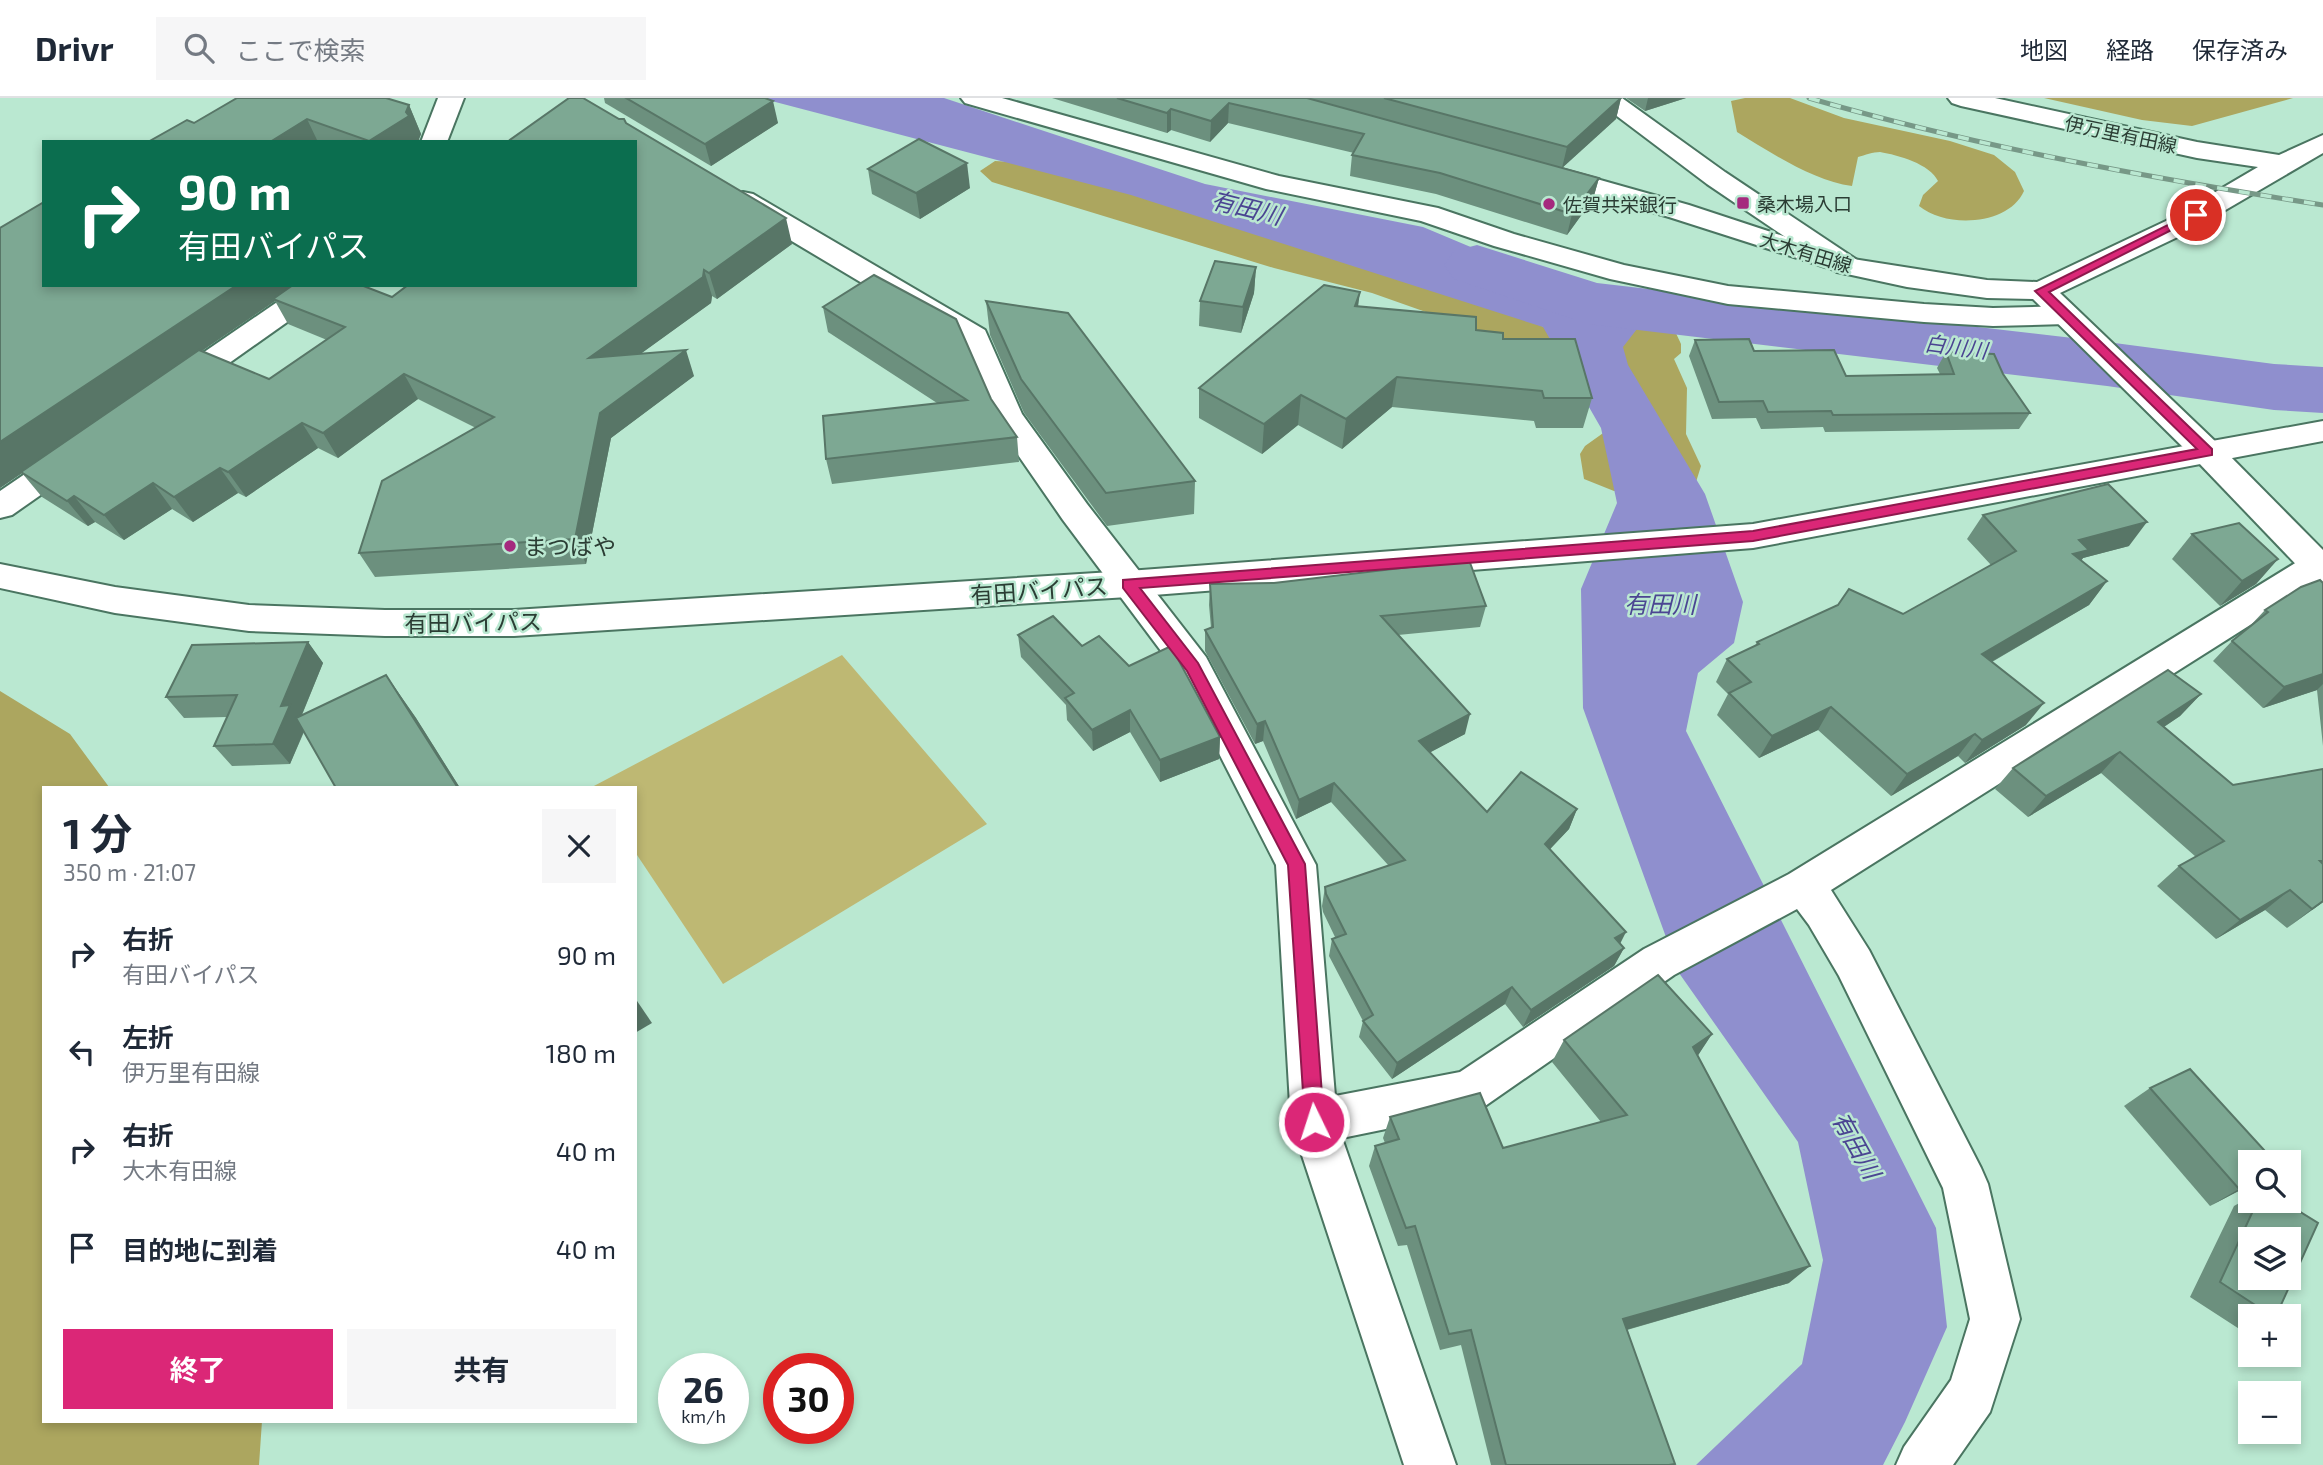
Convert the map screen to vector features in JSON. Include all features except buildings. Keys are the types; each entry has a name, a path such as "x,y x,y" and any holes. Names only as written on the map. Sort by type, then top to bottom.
{"main road":[{"path":"435,140 451,98"},
{"path":"974,98 1275,183 1428,214 1504,240 1619,273 1728,295 1993,317 2066,315"},
{"path":"1606,98 1716,178 1847,266"},
{"name":"伊万里有田線","path":"1961,98 2185,147 2283,163"},
{"name":"大木有田線","path":"1518,166 1679,211 1847,266 1907,278 1987,289 2041,291 2176,227 2283,163 2323,143"},
{"path":"719,185 974,337 1007,416 1128,584 1193,667 1296,864 1314,1122 1430,1465"},
{"path":"149,404 318,287"},
{"path":"1314,1122 1469,1091 1659,961 1802,886 2320,568 2207,452 2041,291"},
{"name":"有田バイパス","path":"0,576 115,600 249,618 385,623 514,623 1128,584 1753,536 2323,431"},
{"path":"0,507 103,436"},
{"path":"1802,886 1825,912 1854,963 1965,1184 1995,1319 1972,1394 1922,1465"}],"shaded area":[{"path":"1745,98 1790,98 1844,118 1950,141 1994,155 2015,172 2024,191 2005,211 1992,217 1961,220 1945,218 1919,206 1923,195 1938,181 1921,165 1904,158 1880,152 1858,157 1852,186 1822,178 1792,165 1737,132 1731,101"},
{"path":"2044,98 2293,98 2192,126 2142,120"},
{"path":"995,161 1053,164 1217,197 1582,342 1521,355 1457,323 1372,293 1274,268 992,182 980,171"},
{"path":"1656,322 1674,329 1681,344 1681,353 1674,359 1687,388 1686,434 1701,466 1696,482 1614,491 1584,479 1580,454 1585,446 1606,431 1628,384 1619,325"},
{"path":"842,655 987,824 723,984 637,855 637,786 594,786"},
{"path":"0,691 70,734 108,786 42,786 42,1423 262,1423 259,1465 0,1465"}],"water":[{"name":"有田川","path":"760,98 944,98 1205,184 1423,227 1566,287 1637,329 1623,347 1628,365 1705,494 1743,602 1734,643 1698,673 1686,731 1936,1228 1947,1327 1883,1465 1696,1465 1802,1364 1823,1260 1798,1142 1679,973 1583,708 1581,589 1617,503 1601,428 1543,327 1131,195"}],"waterway":[{"name":"白川川","path":"1477,265 1588,303 2107,364 2274,387 2323,390"}],"railway":[{"path":"1809,98 1936,132 2064,160 2323,205"}],"place":[{"name":"桑木場入口","path":"1743,203"},
{"name":"佐賀共栄銀行","path":"1549,204"},
{"name":"まつばや","path":"510,546"}],"route":[{"path":"1314,1122 1296,864 1193,667 1128,584 1753,536 2207,452 2041,291 2196,215"}]}
